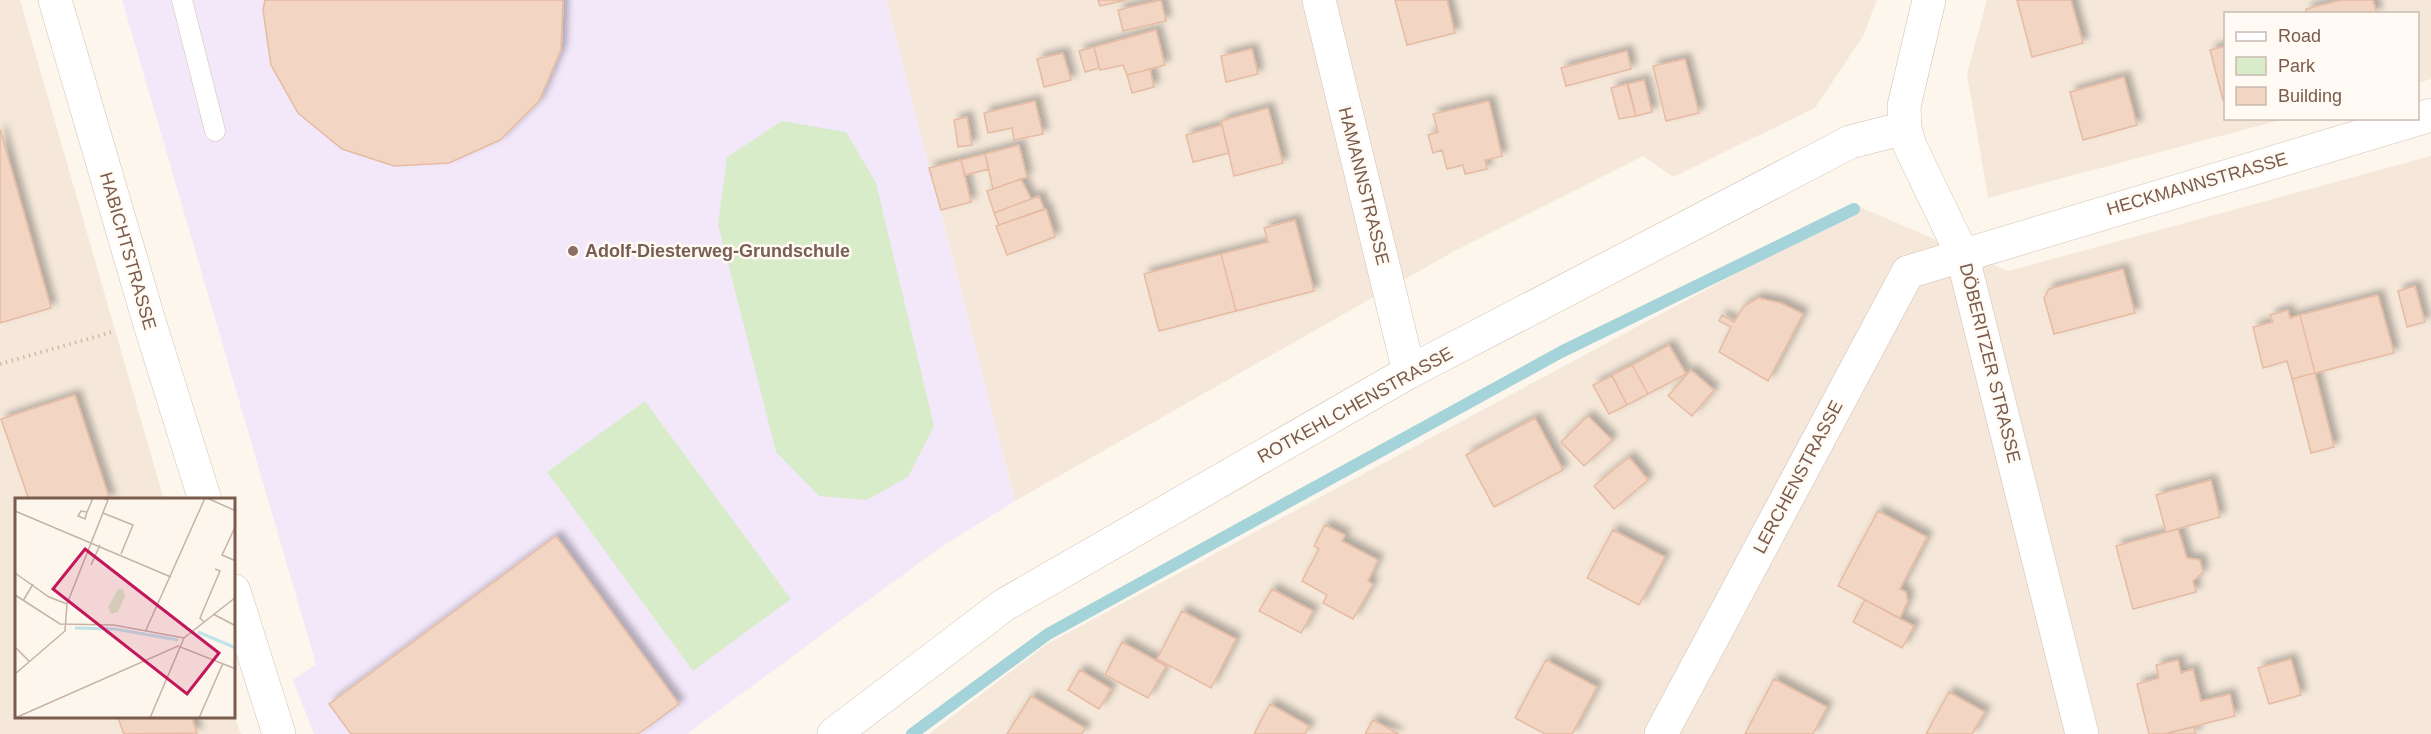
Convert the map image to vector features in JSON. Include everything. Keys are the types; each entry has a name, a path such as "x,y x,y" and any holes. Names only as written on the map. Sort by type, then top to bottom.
{"street":[{"name":"HABICHTSTRASSE","path":"55,0 149,321 204,498"},
{"name":"HAMANNSTRASSE","path":"1319,0 1409,372"},
{"name":"DÖBERITZER STRASSE","path":"1929,0 1904,106 1905,128 1910,146 1962,254 2082,734"},
{"name":"HECKMANNSTRASSE","path":"1962,254 2414,120"},
{"name":"ROTKEHLCHENSTRASSE","path":"834,734 1004,605 1409,372 1850,142 1905,128"},
{"name":"LERCHENSTRASSE","path":"1661,734 1908,272 1962,254"},
{"path":"236,597 279,734"}],"lane":[{"path":"182,0 215,131"}],"path":[{"path":"0,364 149,321"}],"shaded area":[{"path":"0,0 20,0 163,498 15,498 15,719 235,719 241,734 0,734"},
{"name":"Adolf-Diesterweg-Grundschule","path":"122,0 886,0 1015,501 938,549 687,734 314,734 293,680 316,664"},
{"path":"886,0 1877,0 1863,36 1815,108 1673,177 1643,156 1451,253 1015,501"},
{"path":"1987,0 2431,0 2431,79 2419,83 2419,12 2224,12 2224,120 2280,120 1988,198 1967,74"},
{"path":"2431,156 2431,734 929,734 1047,644 1860,207 2008,271"}],"green space":[{"path":"782,121 846,132 876,183 934,426 908,477 867,500 819,496 776,452 718,224 727,157"},
{"path":"645,401 791,599 693,671 547,472"}],"building":[{"path":"265,0 563,0 561,50 539,101 500,140 449,163 394,166 342,149 298,113 271,65 263,10"},
{"path":"1098,0 1126,0 1100,6"},
{"path":"1161,0 1166,21 1123,31 1118,10"},
{"path":"1395,0 1447,0 1455,33 1407,45"},
{"path":"2017,0 2071,0 2083,43 2032,57"},
{"path":"2341,0 2373,0 2376,12 2307,12 2306,9"},
{"path":"1156,30 1165,65 1127,75 1123,65 1100,70 1094,47"},
{"path":"2224,46 2223,100 2210,50"},
{"path":"1094,47 1099,68 1085,72 1079,51"},
{"path":"1252,49 1258,74 1226,82 1221,56"},
{"path":"1627,51 1631,69 1566,86 1561,68"},
{"path":"1063,53 1071,80 1044,87 1037,59"},
{"path":"1685,59 1699,113 1666,121 1653,66"},
{"path":"1150,69 1154,87 1132,93 1127,75"},
{"path":"2124,77 2137,125 2083,140 2070,92"},
{"path":"1644,80 1652,112 1636,116 1628,84"},
{"path":"1627,84 1636,116 1619,119 1611,88"},
{"path":"1035,101 1043,134 1014,140 1012,128 988,133 984,113"},
{"path":"1489,101 1502,156 1485,160 1487,169 1465,174 1463,165 1447,169 1442,150 1433,153 1428,135 1438,132 1433,114"},
{"path":"1268,108 1283,163 1234,176 1221,121"},
{"path":"967,117 972,145 958,147 954,120"},
{"path":"1222,125 1229,153 1193,162 1186,135"},
{"path":"0,129 51,308 0,323"},
{"path":"1019,145 1027,177 993,189 985,154"},
{"path":"985,154 989,169 965,175 961,160"},
{"path":"961,160 971,202 941,210 929,168"},
{"path":"1021,179 1031,199 994,213 987,191"},
{"path":"1039,196 1044,209 999,225 994,213"},
{"path":"1046,209 1055,237 1007,255 996,226"},
{"path":"1295,220 1314,291 1236,311 1221,254 1268,242 1264,228"},
{"path":"1221,254 1236,311 1159,331 1144,274"},
{"path":"2123,269 2135,313 2054,334 2044,298 2049,289"},
{"path":"2415,286 2425,322 2407,327 2398,291"},
{"path":"2378,295 2394,353 2315,373 2300,315"},
{"path":"1758,298 1781,303 1803,314 1768,381 1719,352 1731,327 1719,321 1722,315 1734,322 1744,306"},
{"path":"2288,310 2290,318 2300,315 2315,373 2292,379 2287,361 2263,368 2253,327 2273,322 2270,315"},
{"path":"1669,345 1686,374 1648,394 1632,365"},
{"path":"1632,365 1648,394 1627,405 1612,375"},
{"path":"1691,370 1714,390 1692,416 1668,396"},
{"path":"2315,373 2334,447 2311,453 2292,379"},
{"path":"1612,376 1627,405 1609,414 1593,385"},
{"path":"75,395 109,498 28,498 1,419"},
{"path":"1588,416 1612,440 1584,466 1561,442"},
{"path":"1535,418 1563,470 1494,507 1466,455"},
{"path":"1629,457 1648,480 1614,509 1594,486"},
{"path":"2211,480 2220,517 2166,532 2156,495"},
{"path":"1878,511 1927,537 1900,589 1906,592 1908,601 1900,618 1838,586"},
{"path":"1325,525 1345,535 1342,541 1378,560 1368,581 1373,584 1353,619 1323,603 1327,595 1302,581 1319,549 1314,546"},
{"path":"2178,529 2187,558 2200,560 2203,572 2193,581 2196,592 2133,609 2116,546"},
{"path":"1613,530 1665,557 1639,605 1587,578"},
{"path":"556,536 679,704 638,734 351,734 329,704"},
{"path":"1272,589 1313,611 1301,633 1259,611"},
{"path":"1865,600 1914,626 1902,648 1853,622"},
{"path":"1182,611 1236,639 1211,688 1157,659"},
{"path":"1122,642 1166,666 1148,698 1105,675"},
{"path":"2291,659 2301,695 2269,704 2258,668"},
{"path":"1546,660 1597,687 1572,734 1545,734 1515,718"},
{"path":"2178,660 2181,673 2193,669 2201,701 2230,694 2235,716 2164,734 2149,734 2137,684 2159,678 2156,665"},
{"path":"1080,670 1111,689 1099,709 1068,690"},
{"path":"1774,679 1827,707 1813,734 1745,734"},
{"path":"1949,692 1985,712 1972,734 1926,734"},
{"path":"1031,696 1085,728 1082,734 1007,734"},
{"path":"1270,704 1309,726 1305,734 1254,734"},
{"path":"118,719 192,719 197,733 124,734"},
{"path":"1373,720 1399,734 1365,734"},
{"path":"2194,727 2196,734 2164,734"}],"waterway":[{"path":"912,734 1048,634 1561,352 1854,209"}],"place":[{"name":"Adolf-Diesterweg-Grundschule","path":"573,251"}]}
